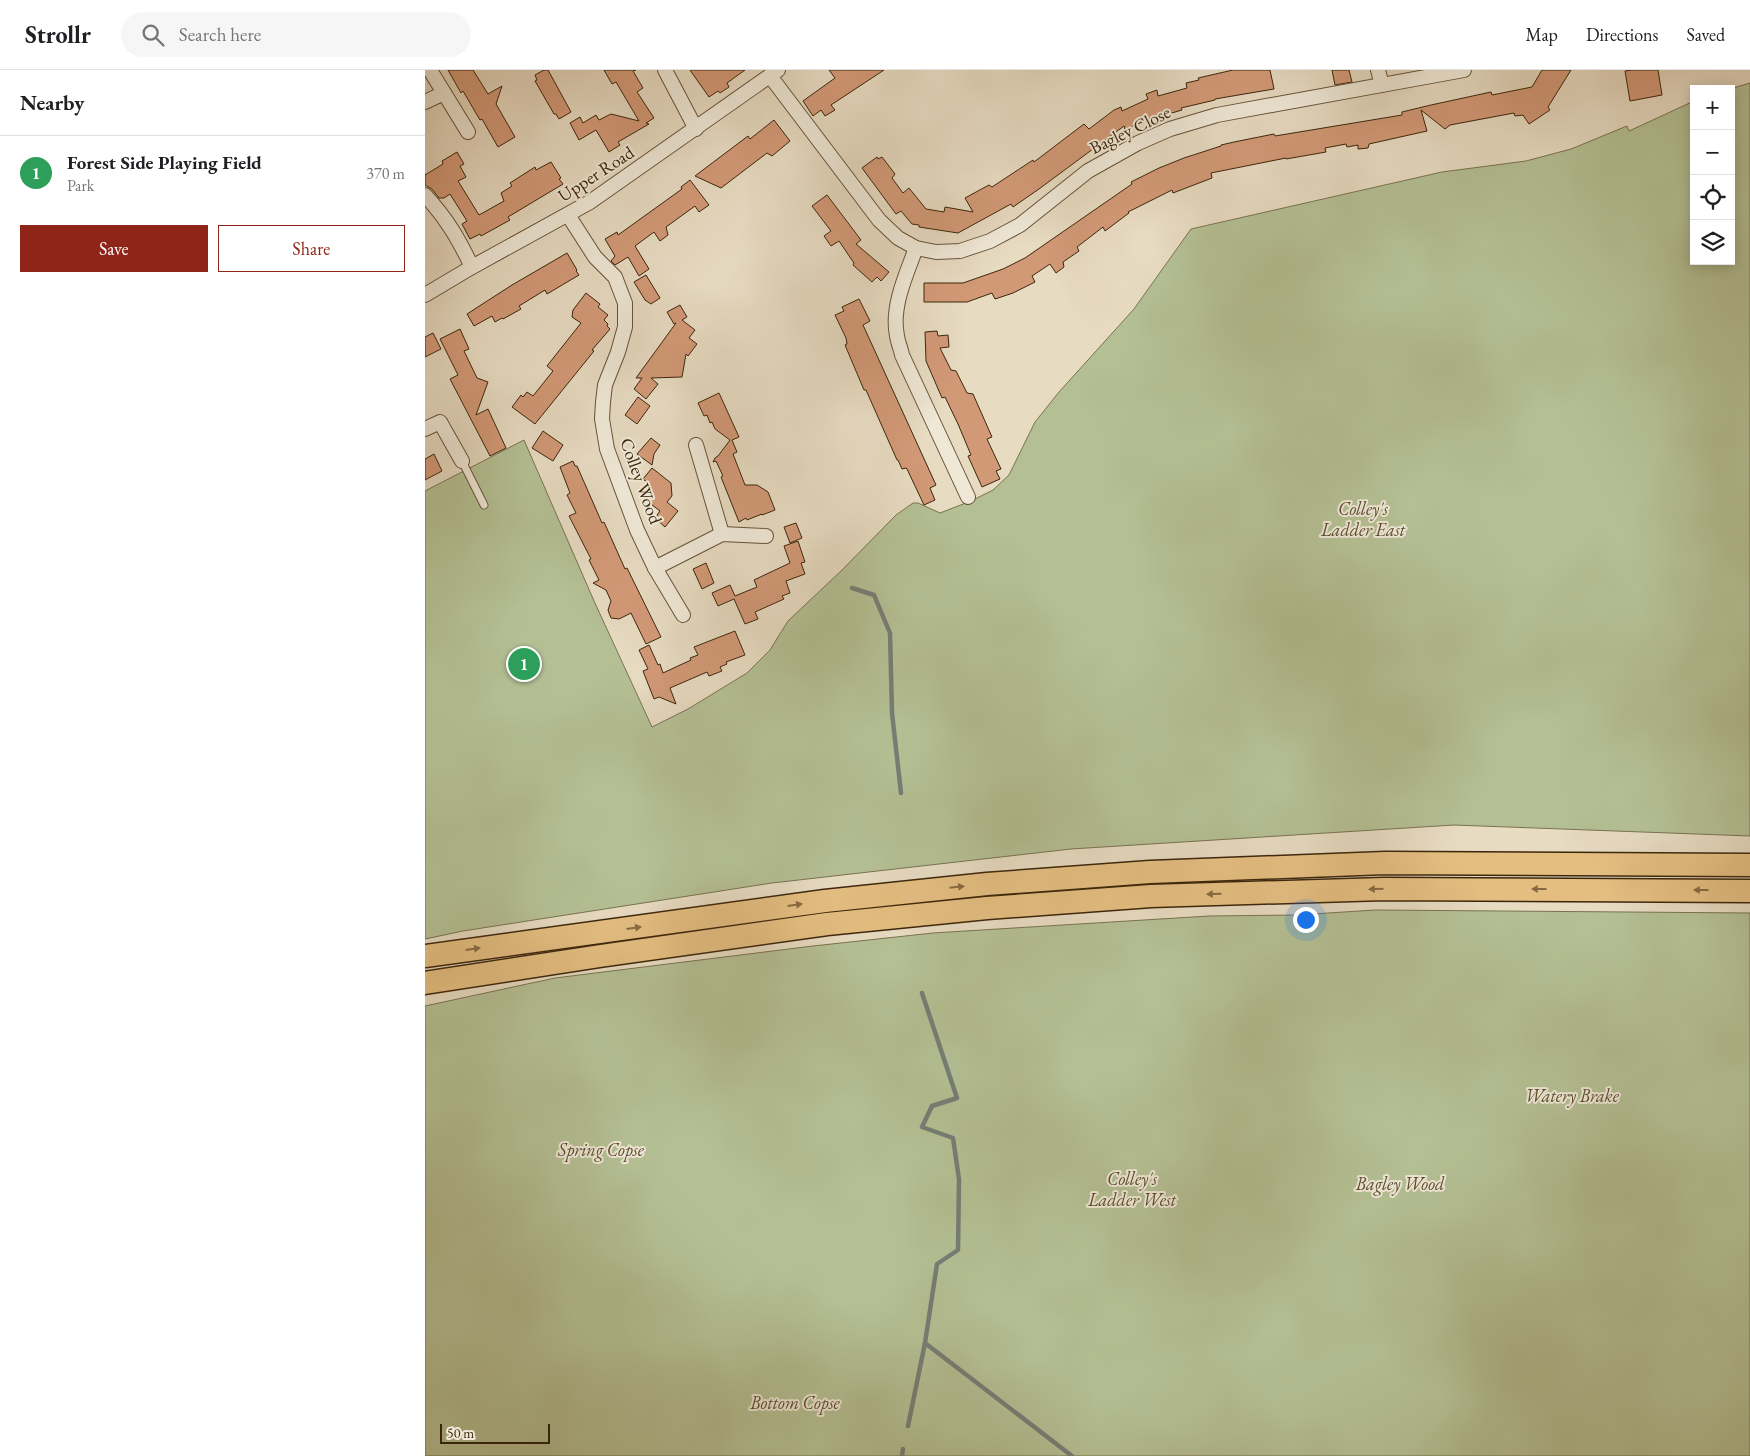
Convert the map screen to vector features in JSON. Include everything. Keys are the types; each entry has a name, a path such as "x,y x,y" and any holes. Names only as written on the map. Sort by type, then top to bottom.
{"highway":[{"path":"425,956 825,901 987,884 1141,873 1385,863 1750,865"},
{"path":"425,983 827,924 987,908 1141,897 1384,889 1750,891"}],"street":[{"path":"430,70 468,132"},
{"path":"665,70 696,129"},
{"path":"1378,70 1382,85"},
{"name":"Bagley Close","path":"774,73 879,220 898,238 916,248 935,252 960,250 990,241 1020,225 1088,171 1138,143 1170,129 1217,115 1464,70"},
{"name":"Upper Road","path":"425,295 472,266 591,202 774,73"},
{"path":"425,102 444,93"},
{"path":"425,195 443,215 472,266"},
{"name":"Colley Wood","path":"568,215 595,257 615,277 625,303 625,328 605,385 602,419 607,449 637,530 655,568 683,615"},
{"path":"916,248 901,291 896,334 902,355 968,497"},
{"path":"425,429 439,422 462,461"},
{"path":"697,445 722,534"},
{"path":"655,568 722,534 766,536"}],"lane":[{"path":"462,461 485,505"}],"green space":[{"name":"Colley's Ladder East","path":"1750,83 1750,836 1454,825 1071,849 772,883 463,931 425,939 425,491 524,440 594,601 652,727 688,709 747,673 770,650 788,621 896,515 913,503 918,503 940,513 993,490 1009,475 1035,422 1059,392 1134,309 1191,229 1442,172 1526,161 1571,149 1627,126 1629,131 1690,103 1690,265 1735,265 1735,88"},
{"name":"Bagley Wood","path":"1375,910 1750,913 1750,1456 425,1456 425,1006 555,978 933,933 1209,916 1297,915"}],"building":[{"path":"448,70 473,70 488,94 502,86 496,104 515,137 498,147 482,119 480,120 463,91 461,93"},
{"path":"548,70 571,112 559,119 554,114 535,81 537,80 535,75"},
{"path":"604,70 636,70 633,71 643,88 637,92 654,118 646,123 649,124 618,142 620,145 609,152 596,130 579,140 570,123 580,117 583,123 596,115 599,120 611,114 639,121 616,82 612,84"},
{"path":"690,70 745,70 727,83 729,87 709,97"},
{"path":"829,70 884,70 831,105 835,110 825,116 821,110 813,116 803,101 835,78"},
{"path":"1233,70 1270,70 1274,89 1215,99 1181,108 1182,110 1158,117 1157,115 1125,130 1124,126 1013,207 1011,204 958,233 919,227 919,225 912,224 901,211 896,214 862,168 877,157 878,159 882,157 895,174 892,178 903,193 909,188 926,209 944,212 945,207 973,212 965,198 989,185 992,187 1033,160 1034,162 1084,124 1089,129 1114,110 1121,107 1122,111 1148,99 1146,94 1157,90 1158,96 1187,88 1186,83 1199,80 1198,78"},
{"path":"1332,70 1349,70 1352,82 1335,85"},
{"path":"1542,70 1571,70 1548,107 1550,110 1529,124 1523,115 1515,116 1514,113 1450,125 1445,129 1421,110 1427,131 1369,144 1368,148 1358,149 1358,145 1347,147 1346,144 1325,148 1326,152 1211,173 1212,178 1173,193 1172,190 1128,212 1105,231 1103,227 1077,247 1079,251 1063,262 1064,267 1056,273 1050,264 1032,276 1035,282 1013,293 995,299 992,293 967,302 924,302 924,283 963,283 1003,269 1025,258 1132,184 1131,182 1184,158 1234,142 1274,134 1275,136 1402,115 1402,112 1491,92 1492,95 1532,87"},
{"path":"1658,70 1662,95 1630,101 1625,71"},
{"path":"774,120 790,141 772,156 767,153 721,188 695,176 748,136 750,139"},
{"path":"457,152 464,164 460,166 466,177 458,181 479,215 504,201 501,193 512,186 510,183 535,167 536,170 551,162 563,184 508,217 510,220 481,236 480,234 470,239 462,224 467,221 450,194 444,198 439,198 432,189 425,185 425,175 443,164 442,161"},
{"path":"690,180 709,205 699,212 695,206 666,227 668,235 660,241 654,232 635,246 649,269 639,276 628,257 615,265 611,261 615,256 605,239 617,232 618,235 682,189 681,187"},
{"path":"827,195 861,240 856,244 889,272 881,281 877,277 872,282 853,265 854,263 839,241 831,246 824,236 831,231 812,206"},
{"path":"567,253 579,275 547,294 545,290 519,306 521,309 503,319 495,322 492,316 474,326 467,314"},
{"path":"646,275 660,298 651,304 645,300 634,282"},
{"path":"586,293 600,304 598,307 608,315 604,320 610,329 535,424 512,407 521,395 523,397 527,392 533,396 553,371 547,366 581,323 572,317 573,310"},
{"path":"859,299 870,321 863,325 936,485 930,488 935,500 924,505 907,469 902,469 897,460 866,390 864,390 845,345 847,344 846,338 835,315 844,311 842,307"},
{"path":"680,305 687,317 682,320 695,330 689,338 697,344 688,356 686,354 682,377 651,378 658,384 646,399 634,389 642,378 636,378 676,323 674,324 667,312"},
{"path":"460,329 469,349 464,351 477,378 488,382 476,415 488,409 506,448 490,456 450,379 458,375 440,339"},
{"path":"937,331 938,336 948,335 949,347 940,348 951,370 956,371 967,393 973,394 992,437 987,439 1001,469 996,471 1000,479 982,487 968,456 971,455 958,424 945,397 942,398 926,361 925,332"},
{"path":"433,333 441,349 425,357 425,337"},
{"path":"719,393 739,437 732,440 737,452 733,454 745,485 757,485 768,492 775,510 747,520 746,518 739,522 721,477 723,476 716,461 713,462 730,440 715,429 707,415 704,416 698,403"},
{"path":"638,397 650,406 637,424 625,415"},
{"path":"543,431 563,445 553,461 532,448"},
{"path":"651,438 660,445 654,454 652,465 637,454"},
{"path":"434,454 442,471 425,480 425,459"},
{"path":"573,461 625,569 627,568 661,637 646,644 631,613 619,619 611,618 608,610 611,601 606,590 593,583 599,580 589,560 591,559 569,516 576,513 567,495 570,493 560,467"},
{"path":"652,468 671,483 672,496 667,502 678,511 665,527 655,518 660,511 643,498 649,491 644,487 648,483 643,479"},
{"path":"796,523 802,538 790,543 784,527"},
{"path":"798,541 805,562 801,563 805,574 786,581 790,593 782,596 784,599 755,612 758,619 745,624 734,599 718,606 712,593 730,585 735,596 757,587 754,580 790,563 784,546"},
{"path":"706,563 714,583 702,589 693,569"},
{"path":"735,631 745,655 726,662 727,664 720,667 722,671 709,676 707,672 670,688 676,704 659,697 654,699 643,671 648,669 639,650 649,645 663,673 698,655 694,647"}],"waterway":[{"path":"852,588 874,595 890,633 892,713 901,793"},
{"path":"908,1426 925,1343 937,1264 958,1250 959,1179 953,1138 922,1127 932,1106 957,1098 922,993"},
{"path":"925,1343 1072,1456"},
{"path":"902,1456 903,1449"}],"place":[{"name":"Forest Side Playing Field","path":"524,664"}],"park label":[{"name":"Watery Brake","path":"1572,1096"},
{"name":"Spring Copse","path":"601,1150"},
{"name":"Colley's Ladder West","path":"1132,1189"},
{"name":"Bottom Copse","path":"795,1403"}]}
